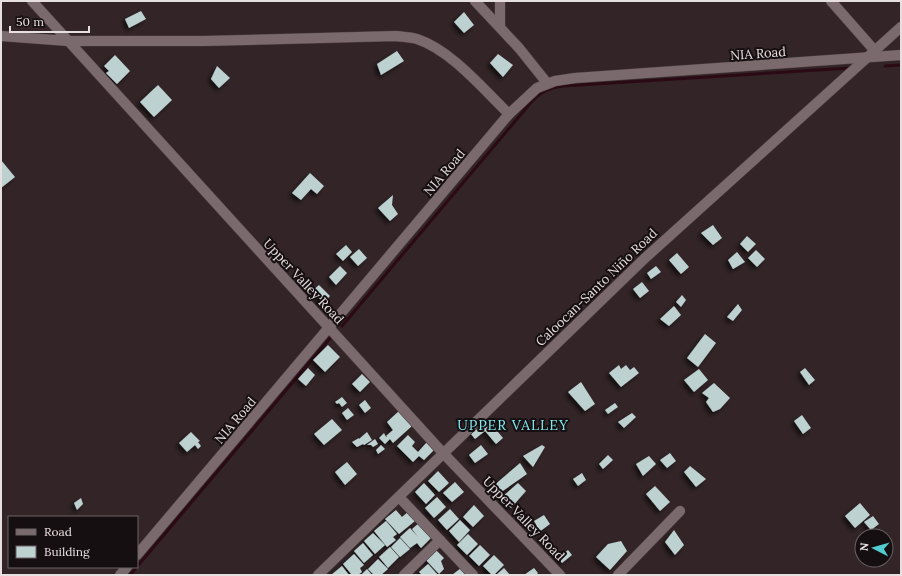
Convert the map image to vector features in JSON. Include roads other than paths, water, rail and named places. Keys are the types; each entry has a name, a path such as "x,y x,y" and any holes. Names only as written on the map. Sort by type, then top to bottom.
{"street":[{"name":"Upper Valley Road","path":"32,1 443,453 560,575"},
{"path":"475,1 500,27 547,83"},
{"path":"500,1 500,27"},
{"path":"831,1 872,54"},
{"name":"Caloocan-Santo Niño Road","path":"318,575 644,259 901,27"},
{"path":"1,36 68,41 203,41 406,37 418,40 431,46 451,59 473,78 509,114"},
{"name":"NIA Road","path":"138,554 509,114 537,88 547,83 575,78 872,54 901,55"},
{"path":"399,497 472,575"},
{"path":"618,575 680,511"},
{"path":"404,575 440,540"}],"waterway":[{"path":"885,66 901,65"},
{"path":"342,326 533,100 547,90 563,86 850,68"},
{"path":"138,566 331,337"},
{"path":"130,575 136,568"}],"district":[{"name":"UPPER VALLEY","path":"513,425"}]}
